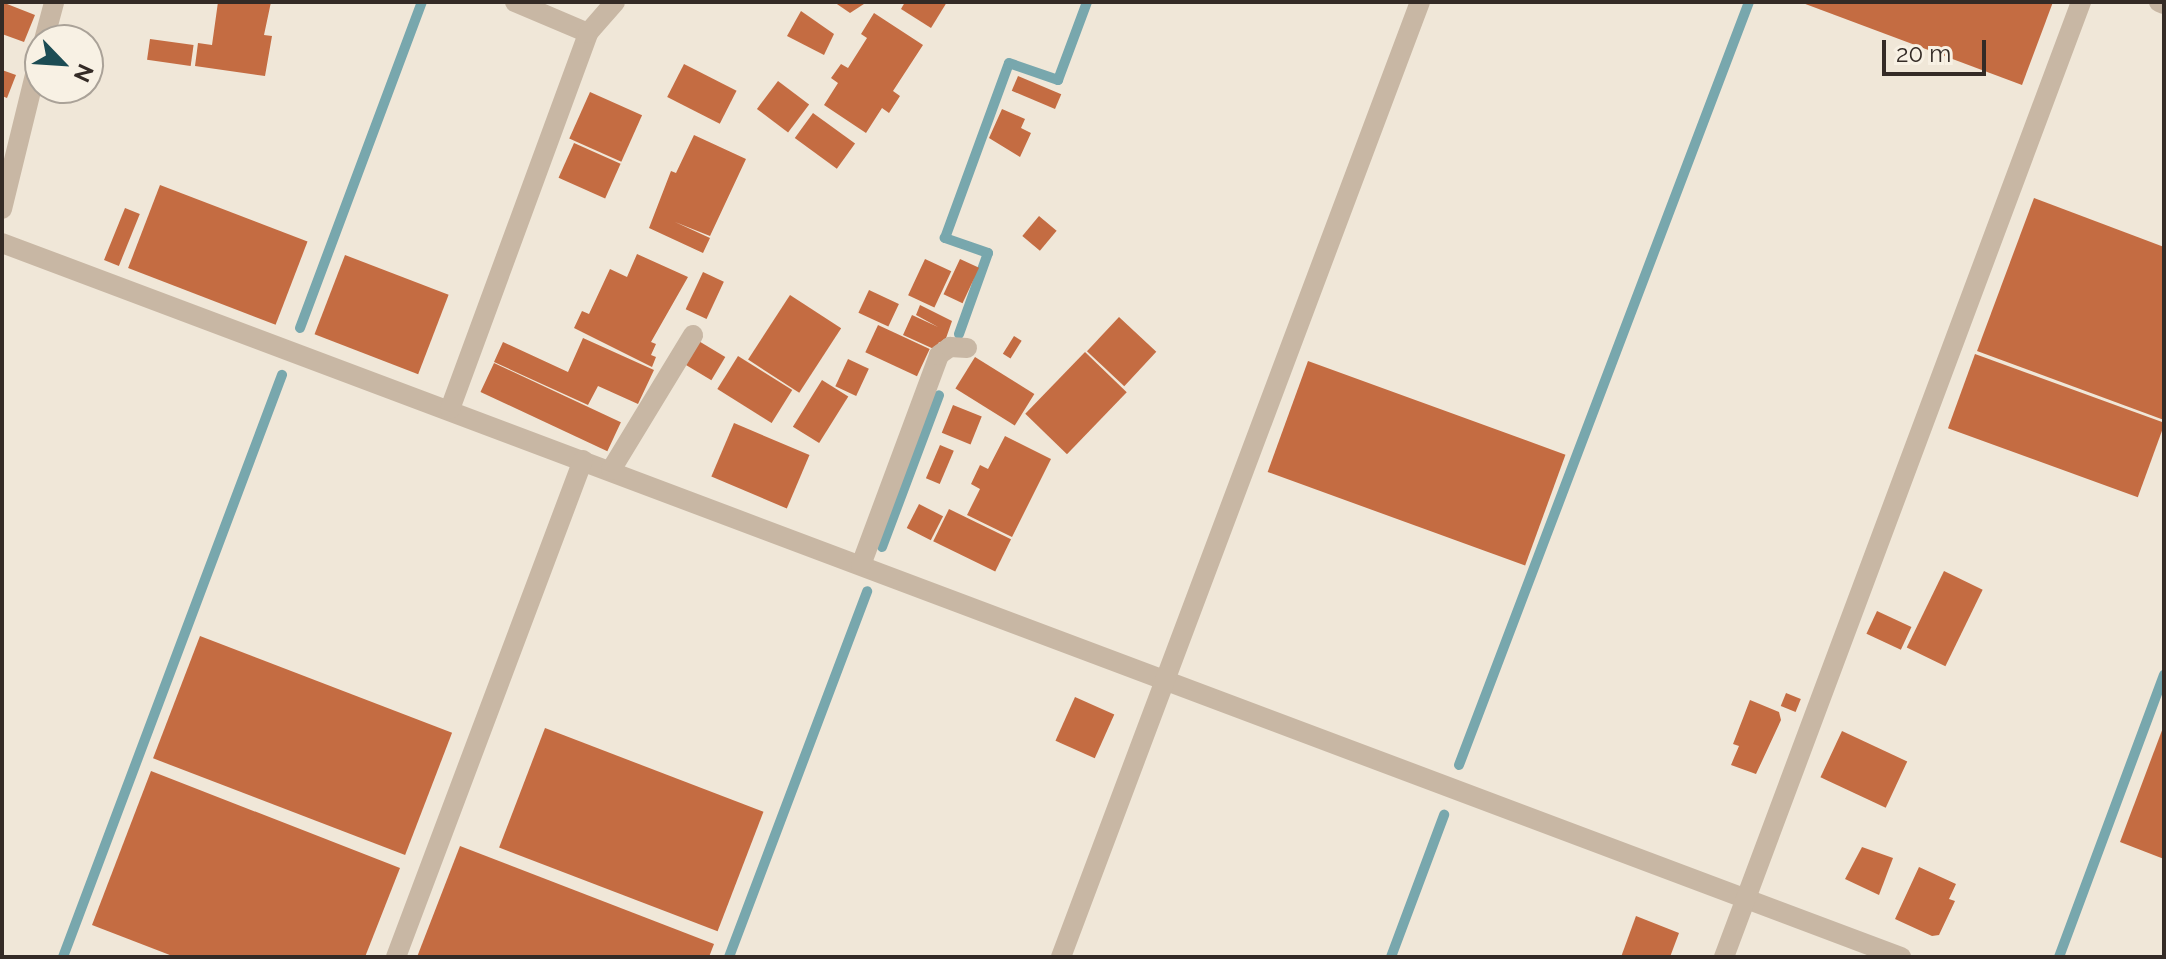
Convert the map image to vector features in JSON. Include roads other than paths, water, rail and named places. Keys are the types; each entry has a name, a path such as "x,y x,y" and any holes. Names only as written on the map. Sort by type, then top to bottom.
{"street":[{"path":"48,24 54,2"},
{"path":"515,2 588,33"},
{"path":"450,409 588,33 615,2"},
{"path":"1061,957 1420,2"},
{"path":"1724,957 2081,2"},
{"path":"2,209 28,104"},
{"path":"2,243 1901,957"},
{"path":"611,470 693,335"},
{"path":"861,565 939,355 950,347 967,348"},
{"path":"396,957 583,460"}],"waterway":[{"path":"300,328 422,2"},
{"path":"959,334 988,253 945,238 1009,63 1058,80 1087,2"},
{"path":"1459,765 1749,2"},
{"path":"63,957 282,375"},
{"path":"882,547 939,395"},
{"path":"729,957 867,591"},
{"path":"2059,957 2164,675"},
{"path":"1391,957 1444,815"}]}
